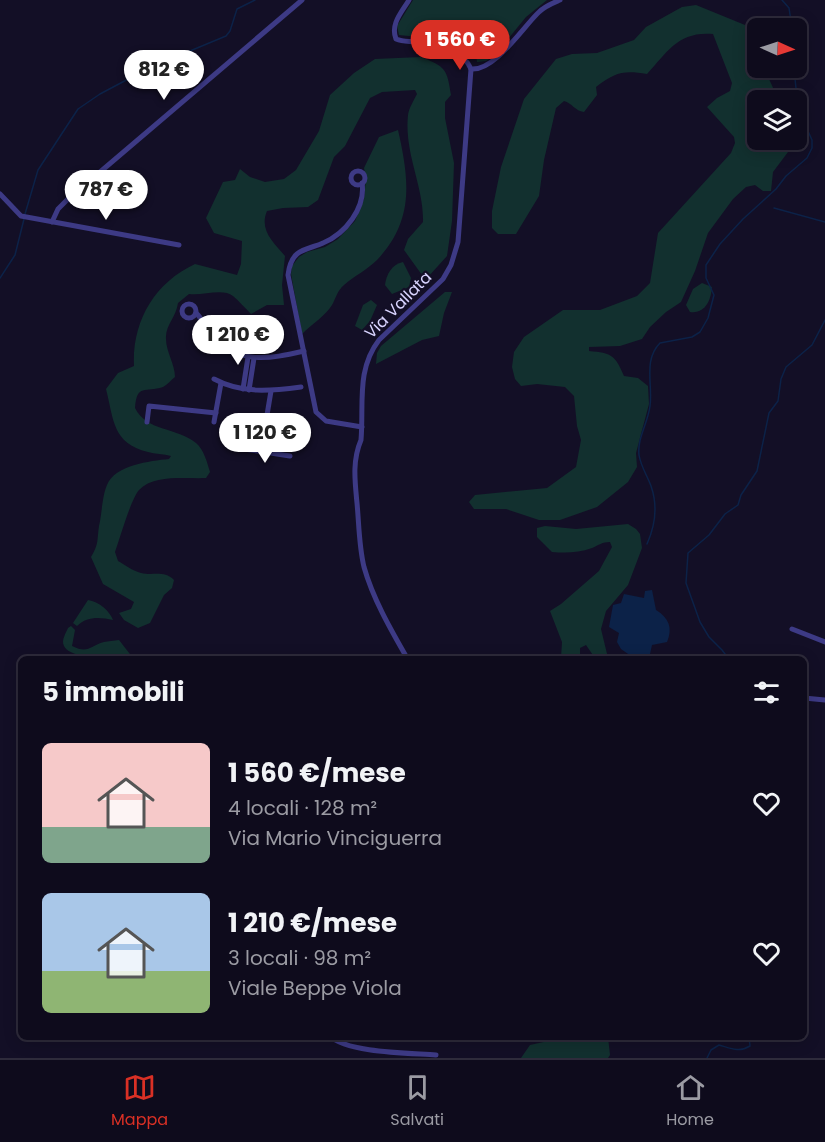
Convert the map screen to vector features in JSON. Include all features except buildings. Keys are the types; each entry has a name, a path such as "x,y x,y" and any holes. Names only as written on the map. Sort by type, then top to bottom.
{"street":[{"path":"52,222 58,209 66,201 302,0"},
{"path":"410,0 394,26 396,39 434,45 448,50 465,59 471,69 481,69 490,63 537,13 560,0"},
{"name":"Via Vallata","path":"406,656 387,622 366,575 362,557 355,471 362,427 364,365 379,340 443,279 455,255 459,230 471,69"},
{"path":"362,183 363,190 358,207 345,227 330,240 298,254 289,267 288,279 318,416 326,422 362,427"},
{"path":"0,194 21,216 179,245"},
{"path":"196,313 215,339 231,350 251,358 267,358 304,351"},
{"path":"246,389 251,358"},
{"path":"214,379 246,389 271,391 301,387"},
{"path":"214,422 221,383"},
{"path":"261,451 271,391"},
{"path":"147,422 149,406 216,413"},
{"path":"266,422 304,429"},
{"path":"244,449 290,456"},
{"path":"792,629 825,642"},
{"path":"807,698 825,700"},
{"path":"334,1040 365,1049 436,1055"}],"green space":[{"path":"413,0 547,0 526,17 495,55 486,61 477,62 476,55 438,39 399,35 397,26"},
{"path":"696,5 747,28 747,78 769,78 774,90 747,90 747,150 787,150 788,152 773,172 771,191 763,191 755,185 746,187 733,199 708,233 681,302 650,327 642,339 620,346 589,347 589,351 612,356 624,376 638,378 648,386 649,404 636,453 637,467 628,482 597,507 560,520 539,520 506,509 474,509 469,502 475,495 547,488 576,467 581,440 574,396 565,387 537,384 521,386 515,379 512,367 514,352 524,337 563,310 600,310 637,296 650,283 658,233 731,153 735,143 734,137 707,107 730,91 732,83 713,34 701,34 683,39 668,50 647,74 620,73 596,87 597,95 584,112 564,101 556,108 544,160 539,196 516,234 498,234 492,228 492,211 501,167 524,99 556,59 572,54 597,53 634,40 646,27 682,7"},
{"path":"421,57 444,70 451,95 445,102 445,118 454,163 452,221 447,256 428,277 422,275 404,250 408,239 423,222 421,196 411,157 408,129 409,112 417,94 415,90 382,92 370,98 345,146 334,157 318,200 308,207 267,211 265,224 268,235 285,256 282,285 284,305 267,305 251,314 233,296 218,292 189,294 178,303 166,334 166,344 175,377 163,387 140,392 135,408 147,421 196,443 203,453 210,472 206,478 162,479 145,485 136,495 115,552 118,561 138,572 162,574 174,580 172,588 164,595 150,623 138,628 124,620 119,613 131,609 134,602 103,584 91,557 97,542 104,494 111,478 134,465 169,459 171,456 151,453 127,443 116,429 106,389 118,373 134,366 134,350 142,319 157,293 168,282 195,264 237,275 241,264 242,241 214,233 206,218 223,182 235,180 240,169 250,177 265,182 284,179 296,170 319,131 330,95 354,73 375,59"},
{"path":"398,130 405,165 406,198 398,230 377,260 342,287 329,309 302,334 291,274 292,266 299,257 307,252 325,247 338,239 355,221 364,199 366,178 364,168 379,137"},
{"path":"403,262 411,278 409,287 392,294 385,285 387,277 390,270"},
{"path":"702,283 712,287 709,301 700,311 690,312 686,305 693,289"},
{"path":"445,292 452,292 439,336 422,340 376,364 377,353 381,346"},
{"path":"371,300 377,305 370,321 362,330 355,326 363,305"},
{"path":"628,524 640,534 642,548 628,585 606,611 601,629 608,656 594,656 586,645 580,648 580,656 561,656 562,642 550,611 599,571 612,547 610,542 607,542 582,551 552,552 537,537 537,528 545,526 576,529"},
{"path":"88,600 103,607 113,620 94,618 85,620 77,626 73,623"},
{"path":"71,626 75,630 72,646 85,649 104,642 119,640 131,656 85,656 68,651 63,641"},
{"path":"608,1040 610,1055 608,1058 521,1058 530,1045 548,1041"}],"water":[{"path":"652,590 656,610 669,624 669,637 667,642 652,645 650,654 631,656 621,649 617,642 619,633 609,627 613,605 621,603 624,594 644,598 645,591"}],"waterway":[{"path":"25,214 38,170 78,109 100,94 149,68 226,36 230,31 237,9 255,0"},
{"path":"782,0 789,8 790,18"},
{"path":"647,544 654,522 655,501 640,459 639,449 650,406 652,357 660,343 692,337 700,332 708,318 714,295 706,278 706,265 720,244 743,219 807,158 812,148 812,140 798,109 795,78"},
{"path":"774,208 825,222"},
{"path":"0,278 15,255 24,219"},
{"path":"726,656 709,637 700,622 686,583 688,553 709,535 725,514 738,505 741,495 757,471 769,413 778,401 781,379 786,367 812,345 825,320"},
{"path":"707,1058 711,1050 719,1045 738,1050 750,1046 749,1040"}]}
